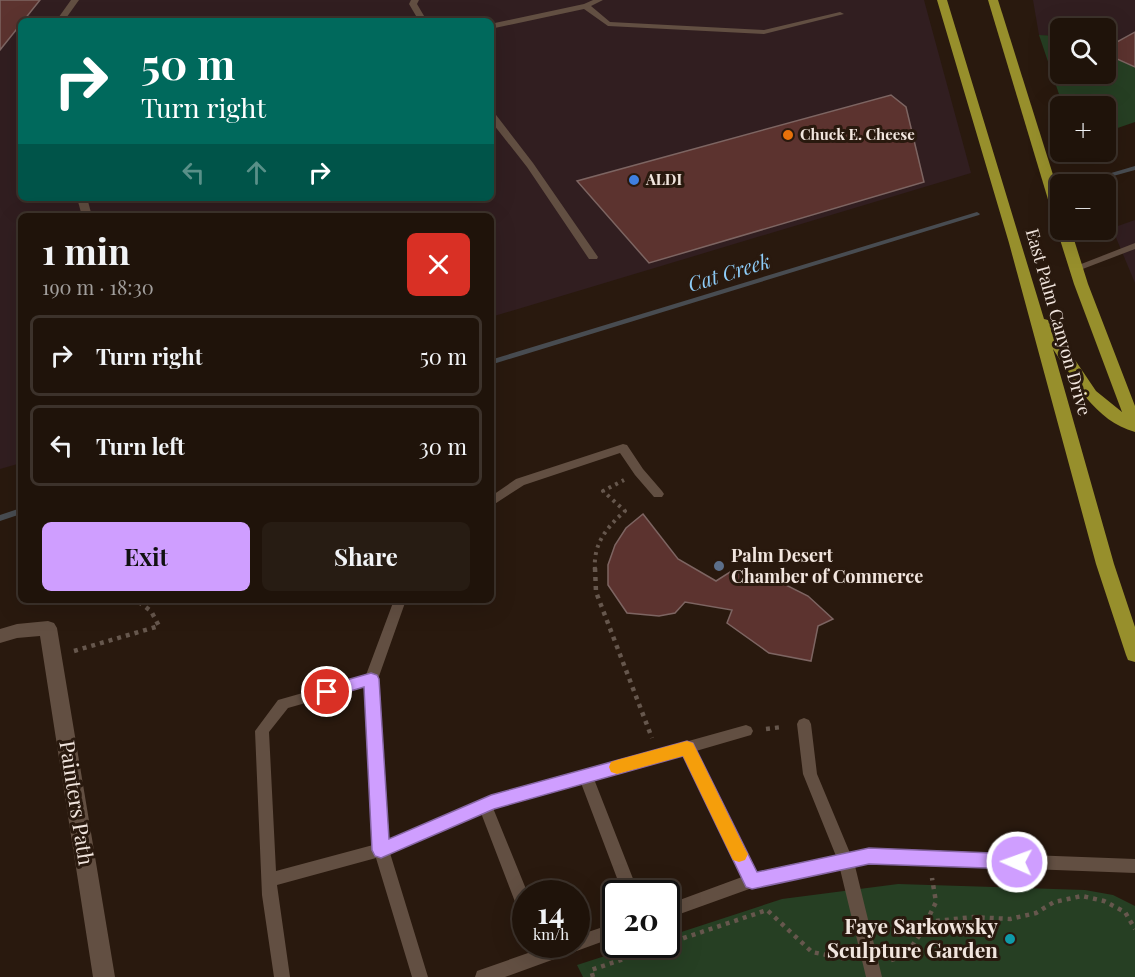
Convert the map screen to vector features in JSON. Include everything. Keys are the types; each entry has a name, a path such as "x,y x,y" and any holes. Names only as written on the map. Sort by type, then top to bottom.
{"main road":[{"name":"East Palm Canyon Drive","path":"942,0 1034,309 1105,564 1135,655"},
{"name":"East Palm Canyon Drive","path":"993,0 1050,184"},
{"name":"East Palm Canyon Drive","path":"1067,240 1135,427"},
{"path":"1034,309 1091,395 1109,412 1135,427"}],"street":[{"name":"Painters Path","path":"0,636 48,628 104,977"}],"lane":[{"path":"62,18 75,0"},
{"path":"415,0 413,4 421,18"},
{"path":"494,26 586,6 599,0"},
{"path":"586,6 609,24 764,32 840,14"},
{"path":"494,118 530,165 593,257"},
{"path":"1076,268 1135,246"},
{"path":"494,499 520,482 623,448 658,494"},
{"path":"399,603 371,679 381,850 420,977"},
{"path":"282,977 270,880 262,731 283,704 371,679"},
{"path":"804,724 810,774 846,861 873,971"},
{"path":"270,880 381,850 485,804 746,731"},
{"path":"687,747 752,881"},
{"path":"586,776 626,880"},
{"path":"485,804 515,880"},
{"path":"680,907 752,881 869,856 1135,866"},
{"path":"483,977 525,958"}],"path":[{"path":"639,472 603,491 625,511 608,526 594,555 596,592 659,755"},
{"path":"53,657 159,626 151,610 140,603"},
{"path":"746,731 804,724"},
{"path":"680,940 767,910 812,952 873,971 905,956 936,902 928,858"},
{"path":"926,922 973,917 1010,919 1036,913 1054,902 1082,896 1104,901 1125,912 1135,929"},
{"path":"593,977 591,970 627,958"}],"shaded area":[{"path":"0,0 924,0 971,173 494,316 494,213 18,213 18,464 0,469"},
{"path":"1033,0 1135,0 1135,63 1116,54 1116,18 1050,18 1050,36 1039,35"},
{"path":"1135,220 1135,283 1116,238 1116,227"}],"green space":[{"path":"1039,35 1050,36 1050,68"},
{"path":"1116,54 1135,63 1135,122 1116,129 1116,96 1060,96 1056,84 1116,84"},
{"path":"898,884 1085,890 1113,895 1135,906 1135,977 583,977 577,965 602,957 680,958 680,932 782,899"}],"building":[{"path":"0,0 40,0 26,18 18,18 18,28 0,50"},
{"path":"1135,32 1135,67 1116,58 1116,42"},
{"path":"891,95 906,107 924,182 649,263 577,181"},
{"path":"643,514 678,559 716,581 730,572 780,582 808,596 833,619 818,626 811,661 769,653 727,623 732,610 685,602 675,613 659,616 627,613 608,585 608,565 615,545 626,528"}],"waterway":[{"name":"Cat Creek","path":"1114,174 1135,168"},
{"name":"Cat Creek","path":"494,362 977,214"},
{"name":"Cat Creek","path":"0,518 18,512"}],"slow traffic":[{"path":"617,767 687,747 739,854"}],"place":[{"name":"Chuck E. Cheese","path":"788,135"},
{"name":"ALDI","path":"634,180"},
{"name":"Palm Desert Chamber of Commerce","path":"719,566"},
{"name":"Faye Sarkowsky Sculpture Garden","path":"1010,939"}],"route":[{"path":"327,692 371,679 381,850 491,802 687,747 752,881 869,856 1017,862"}]}
